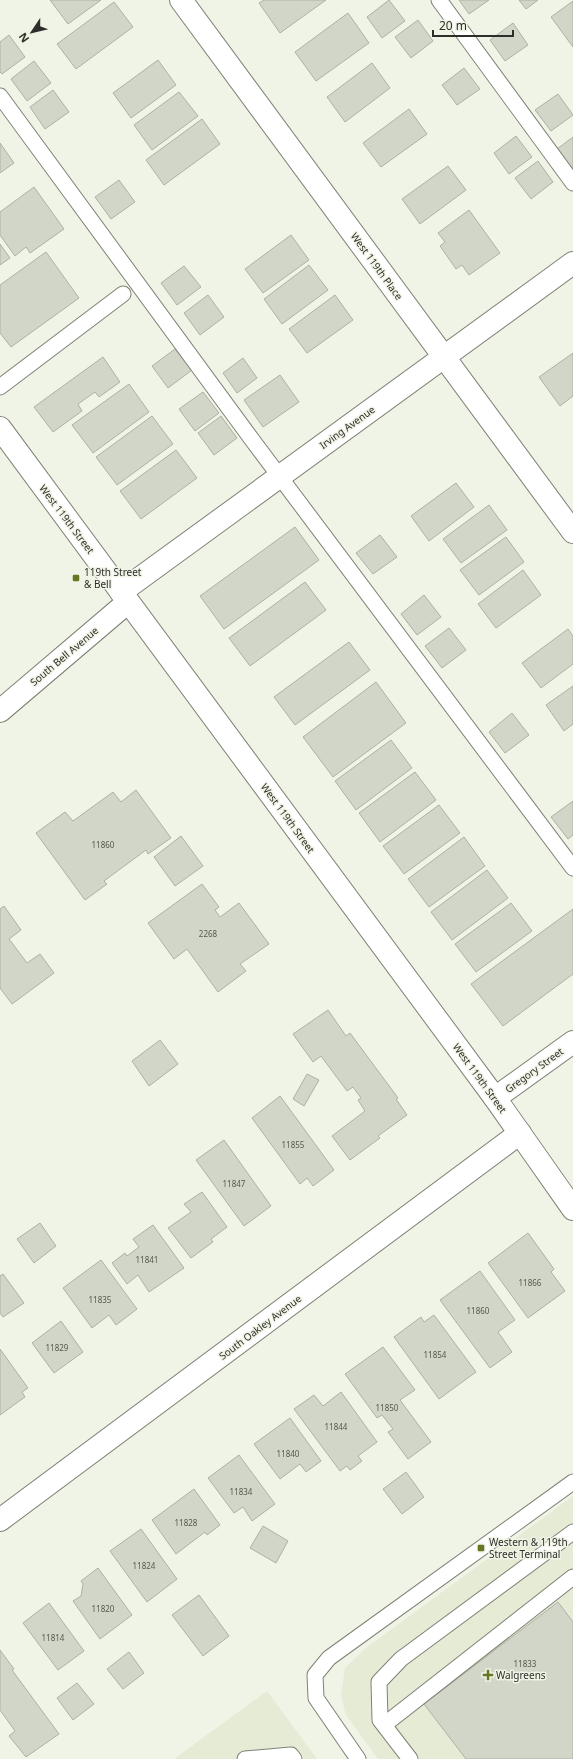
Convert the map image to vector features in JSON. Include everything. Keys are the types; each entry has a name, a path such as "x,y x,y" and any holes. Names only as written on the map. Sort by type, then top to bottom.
{"street":[{"name":"West 119th Place","path":"181,0 573,532"},
{"name":"Irving Avenue","path":"124,597 279,476 573,263"},
{"name":"West 119th Street","path":"0,428 495,1098 573,1209"},
{"name":"South Bell Avenue","path":"0,711 124,597"},
{"name":"Gregory Street","path":"495,1098 573,1042"},
{"name":"South Oakley Avenue","path":"0,1520 520,1133"}],"lane":[{"path":"439,0 573,183"},
{"path":"0,96 279,476 573,868"},
{"path":"0,387 124,294"},
{"path":"358,1759 316,1698 315,1674 329,1658 573,1482"},
{"path":"410,1759 380,1720 379,1682 401,1660 571,1536"},
{"path":"384,1725 573,1578"},
{"path":"245,1759 291,1755 294,1759"}],"shaded area":[{"path":"573,1496 573,1759 378,1759 346,1715 341,1696 345,1668 366,1648"},
{"path":"267,1691 317,1759 174,1759"}],"building":[{"path":"50,0 101,0 68,24"},
{"path":"264,0 326,0 280,33 259,3"},
{"path":"389,0 405,21 382,38 367,17"},
{"path":"459,0 489,0 469,14"},
{"path":"519,0 538,0 526,9"},
{"path":"573,1 573,47 551,17"},
{"path":"114,2 133,27 76,69 57,44"},
{"path":"348,13 369,43 316,81 295,52"},
{"path":"418,20 433,41 411,58 395,37"},
{"path":"513,23 528,45 505,61 490,40"},
{"path":"9,35 25,57 2,74 0,72 0,42"},
{"path":"158,60 176,85 131,118 113,93"},
{"path":"34,61 51,83 27,101 11,79"},
{"path":"372,63 390,88 345,122 327,97"},
{"path":"464,68 480,89 457,105 442,85"},
{"path":"53,90 69,112 45,129 30,107"},
{"path":"179,92 198,116 152,150 134,125"},
{"path":"558,94 573,115 551,131 535,110"},
{"path":"409,109 427,134 381,167 363,143"},
{"path":"202,119 220,144 164,185 146,160"},
{"path":"516,136 532,157 509,174 494,153"},
{"path":"573,137 573,170 557,149"},
{"path":"0,143 14,163 0,173"},
{"path":"538,161 553,182 531,199 515,178"},
{"path":"448,166 466,190 420,224 402,199"},
{"path":"119,180 135,202 111,219 95,197"},
{"path":"34,187 64,229 30,253 26,247 15,256 0,235 0,212"},
{"path":"469,210 500,253 469,275 462,265 456,269 440,246 445,242 438,233"},
{"path":"291,235 309,260 263,293 245,269"},
{"path":"0,244 10,258 0,265"},
{"path":"46,252 79,298 11,347 0,333 0,285"},
{"path":"309,265 328,290 282,324 264,299"},
{"path":"184,266 201,287 177,305 161,283"},
{"path":"208,295 224,317 200,335 184,313"},
{"path":"335,295 353,320 307,353 289,329"},
{"path":"175,349 192,370 168,388 152,366"},
{"path":"573,353 573,396 560,406 539,377"},
{"path":"103,357 120,382 99,397 95,392 78,404 82,411 53,432 34,407"},
{"path":"243,358 257,378 237,393 223,373"},
{"path":"280,375 299,402 263,427 244,400"},
{"path":"129,384 149,412 93,453 72,425"},
{"path":"203,392 219,413 195,431 179,409"},
{"path":"152,416 173,444 117,485 96,457"},
{"path":"221,416 237,438 214,455 198,433"},
{"path":"176,450 197,478 141,519 120,491"},
{"path":"456,483 474,507 429,541 411,516"},
{"path":"489,505 507,530 461,563 443,539"},
{"path":"295,527 319,560 224,629 200,596"},
{"path":"380,535 397,557 373,574 356,553"},
{"path":"506,537 524,562 479,595 460,570"},
{"path":"523,570 541,595 496,628 478,604"},
{"path":"305,582 326,610 250,666 229,638"},
{"path":"424,595 441,617 417,635 401,614"},
{"path":"449,628 466,650 442,668 425,646"},
{"path":"568,629 573,636 573,664 541,688 522,663"},
{"path":"349,642 370,670 295,725 274,697"},
{"path":"376,682 406,723 333,777 303,737"},
{"path":"573,686 573,724 564,731 546,705"},
{"path":"512,713 529,735 505,753 489,732"},
{"path":"391,740 412,768 356,810 335,781"},
{"path":"415,772 436,800 380,842 359,813"},
{"path":"136,790 171,838 148,854 146,850 104,881 107,884 85,900 36,833 65,812 73,821 113,792 121,802"},
{"path":"573,801 573,835 568,839 551,817"},
{"path":"439,805 460,833 404,874 383,846"},
{"path":"181,836 203,866 175,886 154,857"},
{"path":"464,837 485,866 429,907 408,879"},
{"path":"487,870 508,898 452,940 431,912"},
{"path":"202,884 219,907 215,910 220,917 239,903 269,944 240,964 246,971 218,992 187,949 174,959 148,923"},
{"path":"511,903 532,931 476,972 455,944"},
{"path":"4,906 21,930 9,939 27,963 40,954 54,973 12,1004 0,988 0,909"},
{"path":"573,909 573,974 503,1026 471,984"},
{"path":"328,1010 346,1036 350,1033 398,1098 396,1099 407,1115 378,1136 380,1138 350,1160 332,1136 365,1111 358,1100 361,1098 353,1087 347,1091 321,1056 313,1062 293,1034"},
{"path":"160,1040 178,1064 149,1086 132,1061"},
{"path":"307,1074 319,1080 304,1106 293,1099"},
{"path":"280,1096 334,1170 313,1186 307,1178 300,1184 252,1118"},
{"path":"224,1140 271,1206 244,1226 196,1160"},
{"path":"202,1192 227,1227 211,1239 213,1242 191,1258 168,1228 191,1212 184,1204"},
{"path":"40,1223 56,1246 34,1263 17,1239"},
{"path":"153,1225 184,1268 149,1292 138,1275 127,1284 112,1263 125,1253 127,1256 139,1247 133,1239"},
{"path":"528,1233 554,1269 551,1272 565,1291 528,1318 488,1263"},
{"path":"101,1260 137,1309 116,1325 109,1315 92,1328 63,1288"},
{"path":"480,1271 515,1320 498,1332 512,1352 490,1368 440,1300"},
{"path":"3,1274 24,1303 3,1317 0,1313 0,1276"},
{"path":"434,1315 476,1372 439,1399 394,1337 421,1317 424,1322"},
{"path":"61,1321 83,1352 54,1373 32,1343"},
{"path":"383,1347 415,1390 400,1400 431,1442 408,1459 388,1432 393,1429 382,1415 377,1418 345,1374"},
{"path":"0,1349 28,1388 22,1392 25,1397 0,1415"},
{"path":"341,1392 377,1442 358,1456 362,1461 350,1470 347,1466 340,1471 294,1409 314,1395 323,1406"},
{"path":"290,1418 321,1461 306,1472 300,1464 280,1479 254,1444"},
{"path":"239,1455 275,1504 252,1521 243,1507 234,1513 208,1478"},
{"path":"406,1472 424,1497 402,1514 383,1489"},
{"path":"194,1489 220,1525 207,1535 205,1532 176,1554 152,1520"},
{"path":"263,1526 288,1541 276,1563 250,1548"},
{"path":"141,1529 177,1579 147,1602 110,1551"},
{"path":"98,1568 132,1615 100,1639 73,1601 81,1596 83,1584 81,1581"},
{"path":"199,1595 229,1636 203,1656 172,1615"},
{"name":"Walgreens","path":"558,1602 573,1622 573,1759 466,1759 424,1704"},
{"path":"49,1603 84,1651 58,1670 23,1623"},
{"path":"0,1650 14,1669 12,1670 59,1734 26,1757 9,1736 15,1731 0,1710"},
{"path":"129,1652 144,1673 123,1689 107,1669"},
{"path":"77,1683 94,1704 73,1720 57,1698"}],"place":[{"name":"119th Street & Bell","path":"76,578"},
{"name":"Western & 119th Street Terminal","path":"481,1548"},
{"name":"Walgreens","path":"488,1675"}]}
